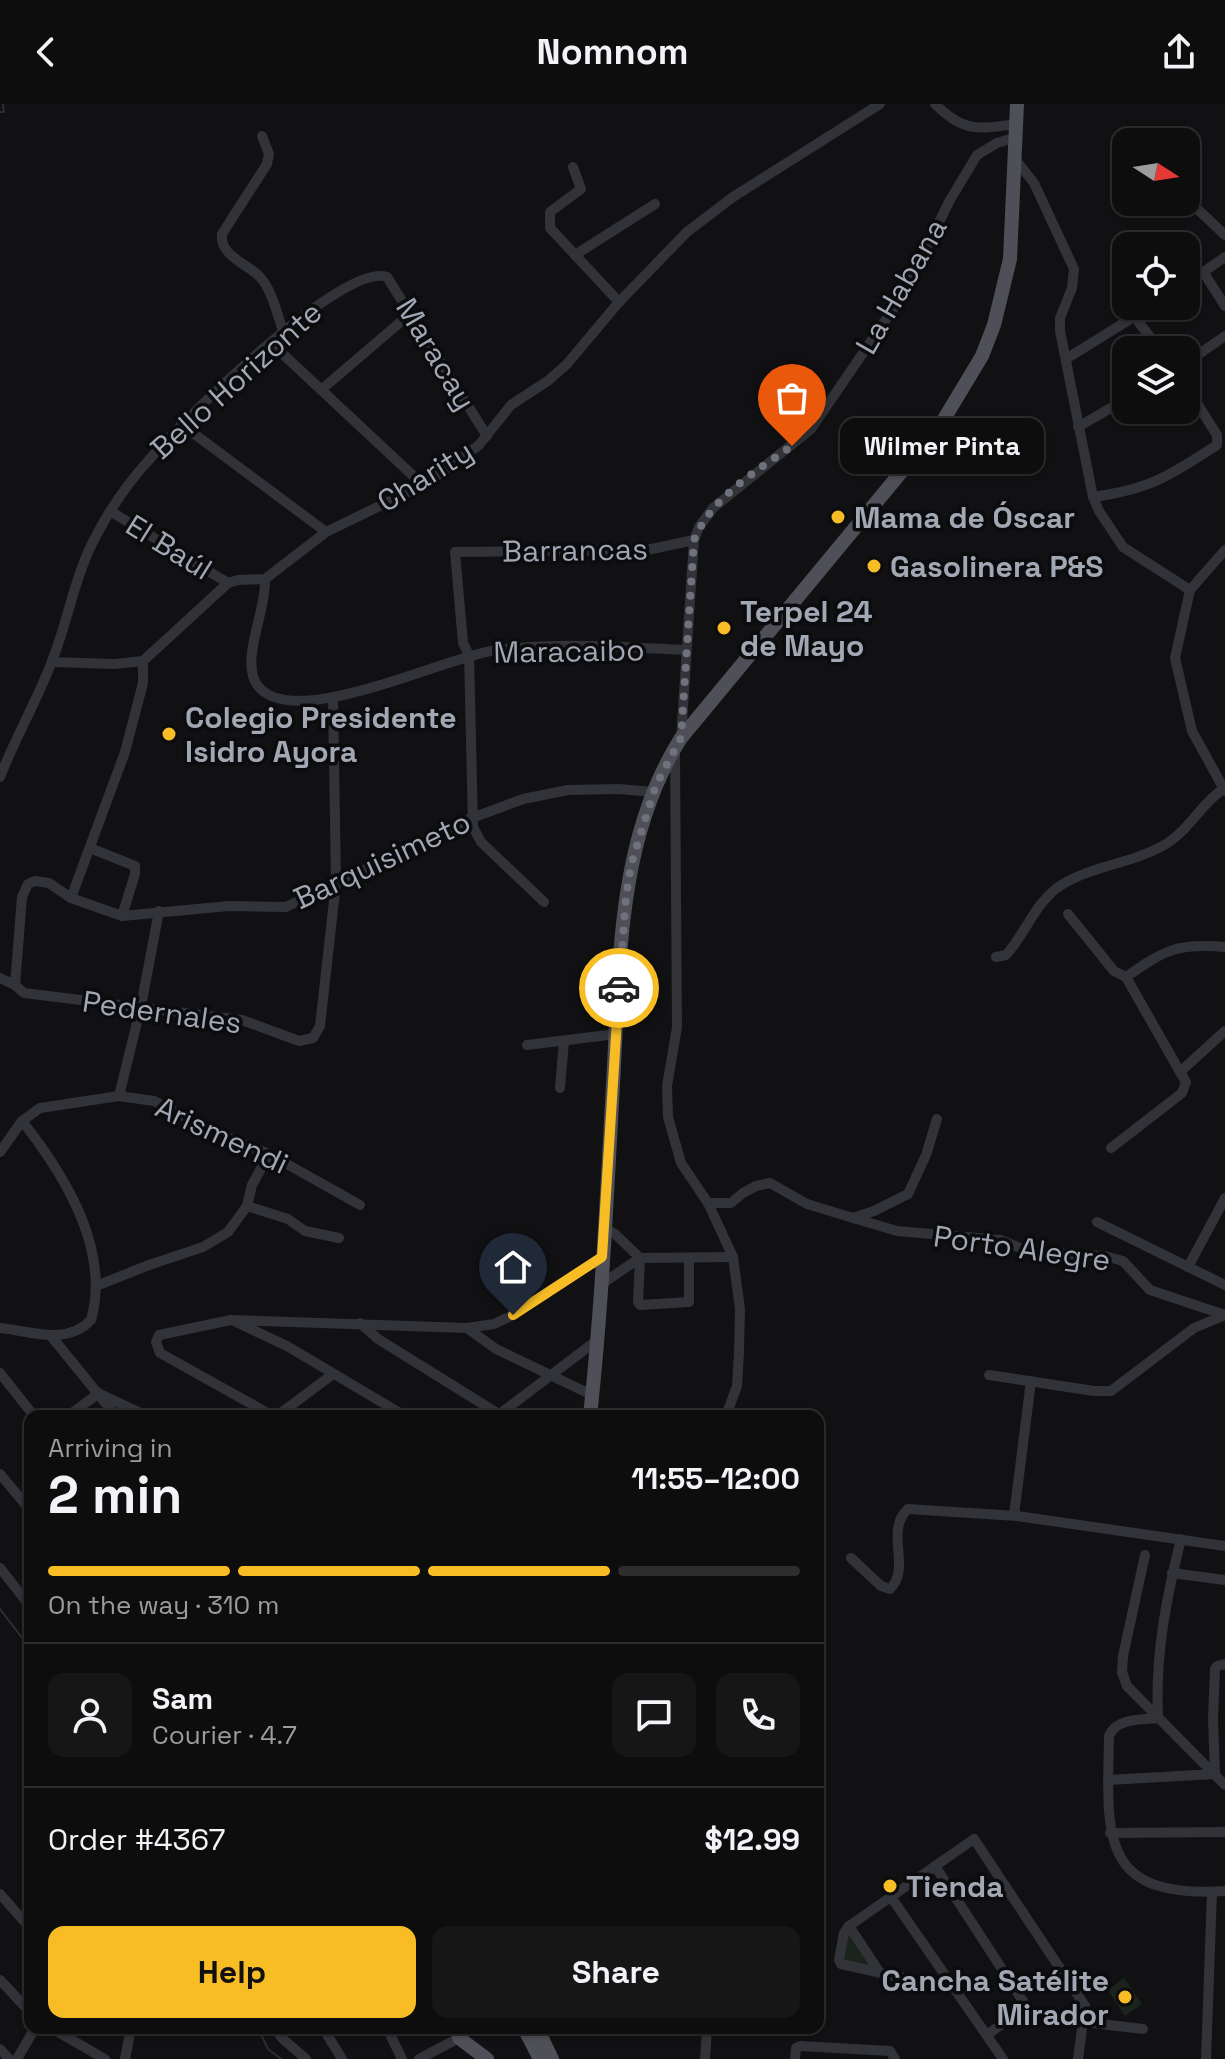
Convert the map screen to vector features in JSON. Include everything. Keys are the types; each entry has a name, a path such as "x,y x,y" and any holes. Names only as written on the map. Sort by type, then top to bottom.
{"main road":[{"path":"591,1410 626,897 640,830 653,792 678,742 941,424 968,380 994,325 1010,259 1017,104"},
{"path":"458,2034 487,2059"},
{"path":"518,2034 530,2059"},
{"path":"527,2034 540,2059"},
{"path":"540,2034 552,2059"}],"street":[{"name":"Charity","path":"265,579 326,532 423,485 450,467 487,436 511,405 567,364 619,302 687,232 733,197 880,104"},
{"path":"935,104 966,127 1016,130"},
{"name":"La Habana","path":"728,1410 737,1386 739,1353 740,1309 733,1257 708,1203 681,1163 668,1117 667,1086 677,1027 678,742 694,540 713,508 811,429 904,293 950,200 977,155 1016,130"},
{"path":"262,136 269,154 267,164 221,239 226,251 261,278 283,331"},
{"path":"1015,159 1034,183 1074,269 1072,288 1060,318 1093,497 1123,547 1190,590"},
{"path":"573,167 581,189 552,208 548,216 550,228 619,302"},
{"path":"575,255 655,204"},
{"path":"1200,211 1225,235"},
{"path":"1200,275 1225,257"},
{"path":"1204,273 1225,306"},
{"name":"Bello Horizonte","path":"0,777 52,662 90,548 110,511 148,460 181,424 283,331 323,299 369,277 382,275"},
{"name":"Maracay","path":"382,275 390,279 487,436"},
{"path":"321,390 411,313"},
{"path":"1066,359 1128,320"},
{"path":"1137,320 1149,336"},
{"path":"1200,353 1225,336"},
{"path":"271,343 423,485"},
{"path":"1078,427 1112,407"},
{"path":"1093,497 1129,492 1161,481 1217,445 1217,435 1200,408"},
{"path":"181,424 326,532"},
{"name":"El Baúl","path":"110,511 228,583"},
{"name":"Barrancas","path":"469,655 463,643 455,552 647,550 694,540"},
{"path":"996,957 1006,955 1041,904 1062,884 1168,843 1184,830 1208,801 1224,790 1192,731 1175,658 1190,590 1225,550"},
{"path":"52,662 115,664 143,661 228,583 265,579"},
{"name":"Maracaibo","path":"265,579 264,606 251,671 259,687 280,701 333,699 469,655 534,647 685,650"},
{"path":"469,655 472,818 481,842 544,902"},
{"path":"71,898 125,752 143,683 143,661"},
{"path":"333,699 336,883"},
{"name":"Barquisimeto","path":"15,985 17,936 23,891 28,884 43,881 71,898 122,916 229,906 286,907 472,818 523,799 557,791 619,789 653,792"},
{"path":"90,848 135,866 122,916"},
{"name":"Pedernales","path":"0,978 24,993 242,1020 299,1041 313,1038 320,1026 336,883"},
{"path":"119,1096 141,1006 159,911"},
{"path":"1068,914 1114,971 1126,977 1186,1082 1182,1093 1111,1148"},
{"path":"1126,977 1173,948 1188,945 1225,947"},
{"path":"1180,1072 1225,1031"},
{"path":"527,1045 616,1034"},
{"path":"560,1088 564,1041"},
{"name":"Arismendi","path":"22,1121 40,1108 119,1096 154,1101 212,1131 269,1154 360,1205"},
{"path":"853,1218 908,1194 926,1155 937,1119"},
{"path":"0,1152 22,1121 49,1155 76,1207 93,1257 96,1286 93,1312 87,1324 72,1332 51,1336 0,1328"},
{"path":"96,1286 203,1247 228,1232 247,1206 252,1185 269,1154"},
{"name":"Porto Alegre","path":"708,1203 731,1203 756,1186 770,1183 807,1204 897,1231 1000,1240 1030,1252 1105,1256 1123,1261 1150,1290 1225,1315"},
{"path":"1188,1267 1225,1198"},
{"path":"247,1206 288,1219 305,1231 339,1238"},
{"path":"1097,1222 1225,1285"},
{"path":"605,1228 640,1258 640,1305 689,1302 689,1258"},
{"path":"264,1410 160,1353 156,1342 164,1332 231,1320 467,1328 494,1324 602,1257"},
{"path":"600,1285 640,1258 733,1257"},
{"path":"989,1375 1111,1391 1194,1328 1225,1315"},
{"path":"231,1320 287,1346 395,1410"},
{"path":"360,1323 378,1339 491,1410"},
{"path":"467,1328 496,1349 592,1395"},
{"path":"51,1336 112,1410"},
{"path":"505,1410 596,1341"},
{"path":"0,1373 29,1410"},
{"path":"283,1410 333,1374"},
{"path":"1014,1515 1031,1381"},
{"path":"76,1410 99,1393"},
{"path":"99,1393 134,1410"},
{"path":"0,1474 24,1503"},
{"path":"851,1558 881,1586 890,1589 899,1573 895,1542 905,1510 1014,1515 1225,1546"},
{"path":"1158,1718 1156,1677 1159,1638 1181,1539"},
{"path":"1145,1555 1122,1672 1127,1686 1225,1785"},
{"path":"0,1568 24,1598"},
{"path":"1172,1573 1225,1580"},
{"path":"1215,1774 1213,1719 1221,1665"},
{"path":"1158,1718 1119,1724 1109,1736 1110,1833 1116,1852 1143,1880 1160,1887 1225,1891"},
{"path":"1108,1780 1215,1774"},
{"path":"1110,1833 1225,1832"},
{"path":"953,1989 839,1962 844,1933 849,1926 974,1839 1085,2006 1078,2059"},
{"path":"935,1866 1026,2006 987,2035"},
{"path":"1206,2059 1212,1892"},
{"path":"0,1894 24,1921"},
{"path":"891,1897 1003,2059"},
{"path":"849,1926 880,1973"},
{"path":"0,1980 24,2006"},
{"path":"1084,2022 1143,2029"},
{"path":"17,2059 32,2034"},
{"path":"61,2034 105,2059"},
{"path":"125,2059 130,2034"},
{"path":"279,2034 306,2059"},
{"path":"327,2034 342,2059"},
{"path":"390,2034 402,2059"},
{"path":"419,2059 456,2034"},
{"path":"705,2059 707,2034"},
{"path":"795,2059 796,2048 800,2046 890,2051 895,2059"},
{"path":"0,2049 9,2059"}],"shaded area":[{"path":"849,1934 869,1966 843,1960"},
{"name":"Cancha Satélite Mirador","path":"1124,1978 1142,2004 1125,2016 1108,1990"}],"waterway":[{"path":"0,112 4,112 3,104"},
{"path":"0,1609 24,1640"},
{"path":"261,2034 268,2049 281,2059"}],"way so far":[{"path":"619,988 631,865 656,785 681,738 694,540 713,508 751,475 792,446"}],"place":[{"name":"Wilmer Pinta","path":"792,446"},
{"name":"Mama de Óscar","path":"838,517"},
{"name":"Gasolinera P&S","path":"874,566"},
{"name":"Terpel 24 de Mayo","path":"724,628"},
{"name":"Colegio Presidente Isidro Ayora","path":"169,734"},
{"name":"Tienda","path":"890,1886"},
{"name":"Cancha Satélite Mirador","path":"1125,1997"}],"route":[{"path":"513,1315 602,1257 619,988"}]}
